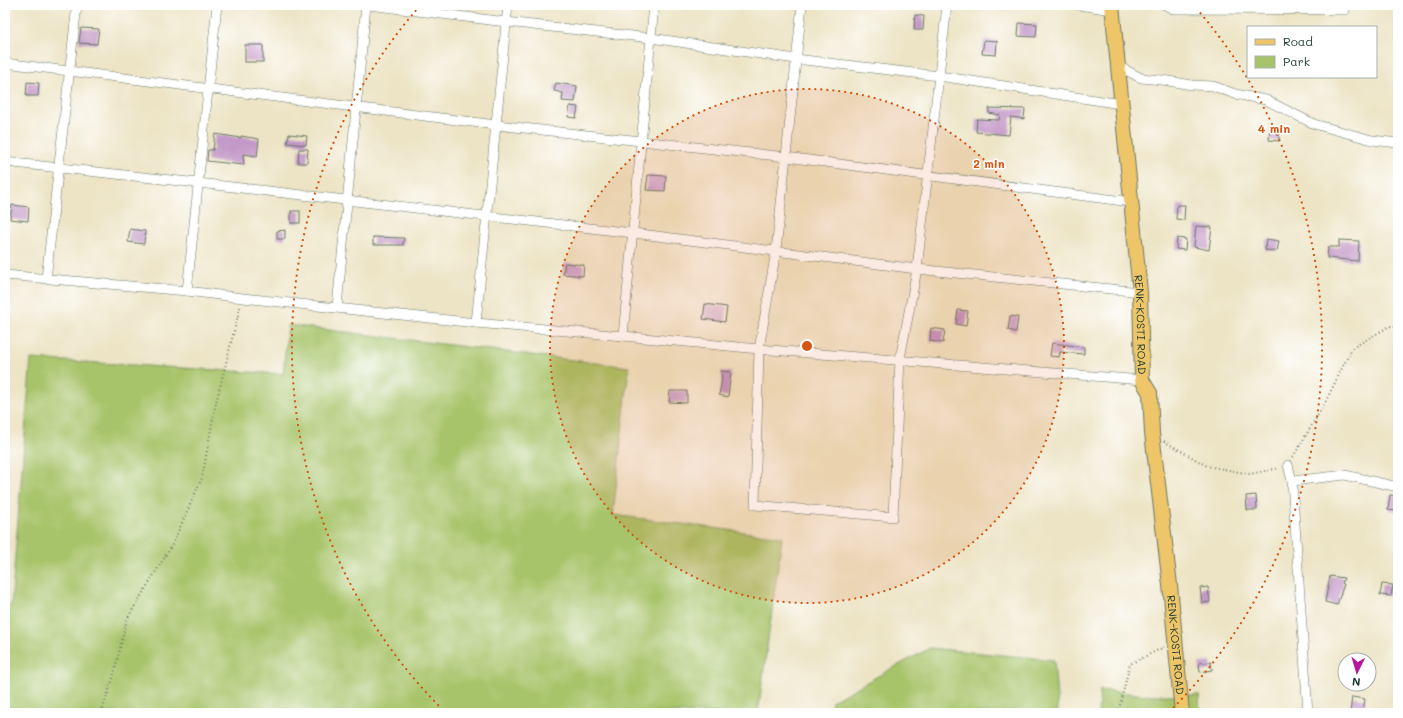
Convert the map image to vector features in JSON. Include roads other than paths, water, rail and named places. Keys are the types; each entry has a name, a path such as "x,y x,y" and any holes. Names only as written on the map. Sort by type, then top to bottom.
{"main road":[{"name":"RENK-KOSTI ROAD","path":"1112,7 1140,292 1142,380 1150,392 1152,433 1157,465 1182,713"}],"street":[{"path":"46,279 77,5"},
{"path":"187,291 217,5"},
{"path":"337,307 356,107 368,5 651,38 796,59 939,76 1122,104"},
{"path":"476,323 508,5"},
{"path":"623,336 654,5"},
{"path":"802,5 776,251 759,349 755,505 893,517 900,359 917,269 947,5"},
{"path":"1079,5 1112,7"},
{"path":"1166,5 1173,9 1242,10 1345,10 1346,5"},
{"path":"5,63 496,125 786,156 1131,202"},
{"path":"1118,66 1141,78 1192,85 1214,86 1235,94 1266,100 1314,124 1372,140 1398,143"},
{"path":"5,162 633,233 917,269 1140,292"},
{"path":"5,275 187,291 476,323 759,349 900,359 1142,380"},
{"path":"1288,466 1292,481 1308,713"},
{"path":"1292,481 1345,475 1398,487"}]}
